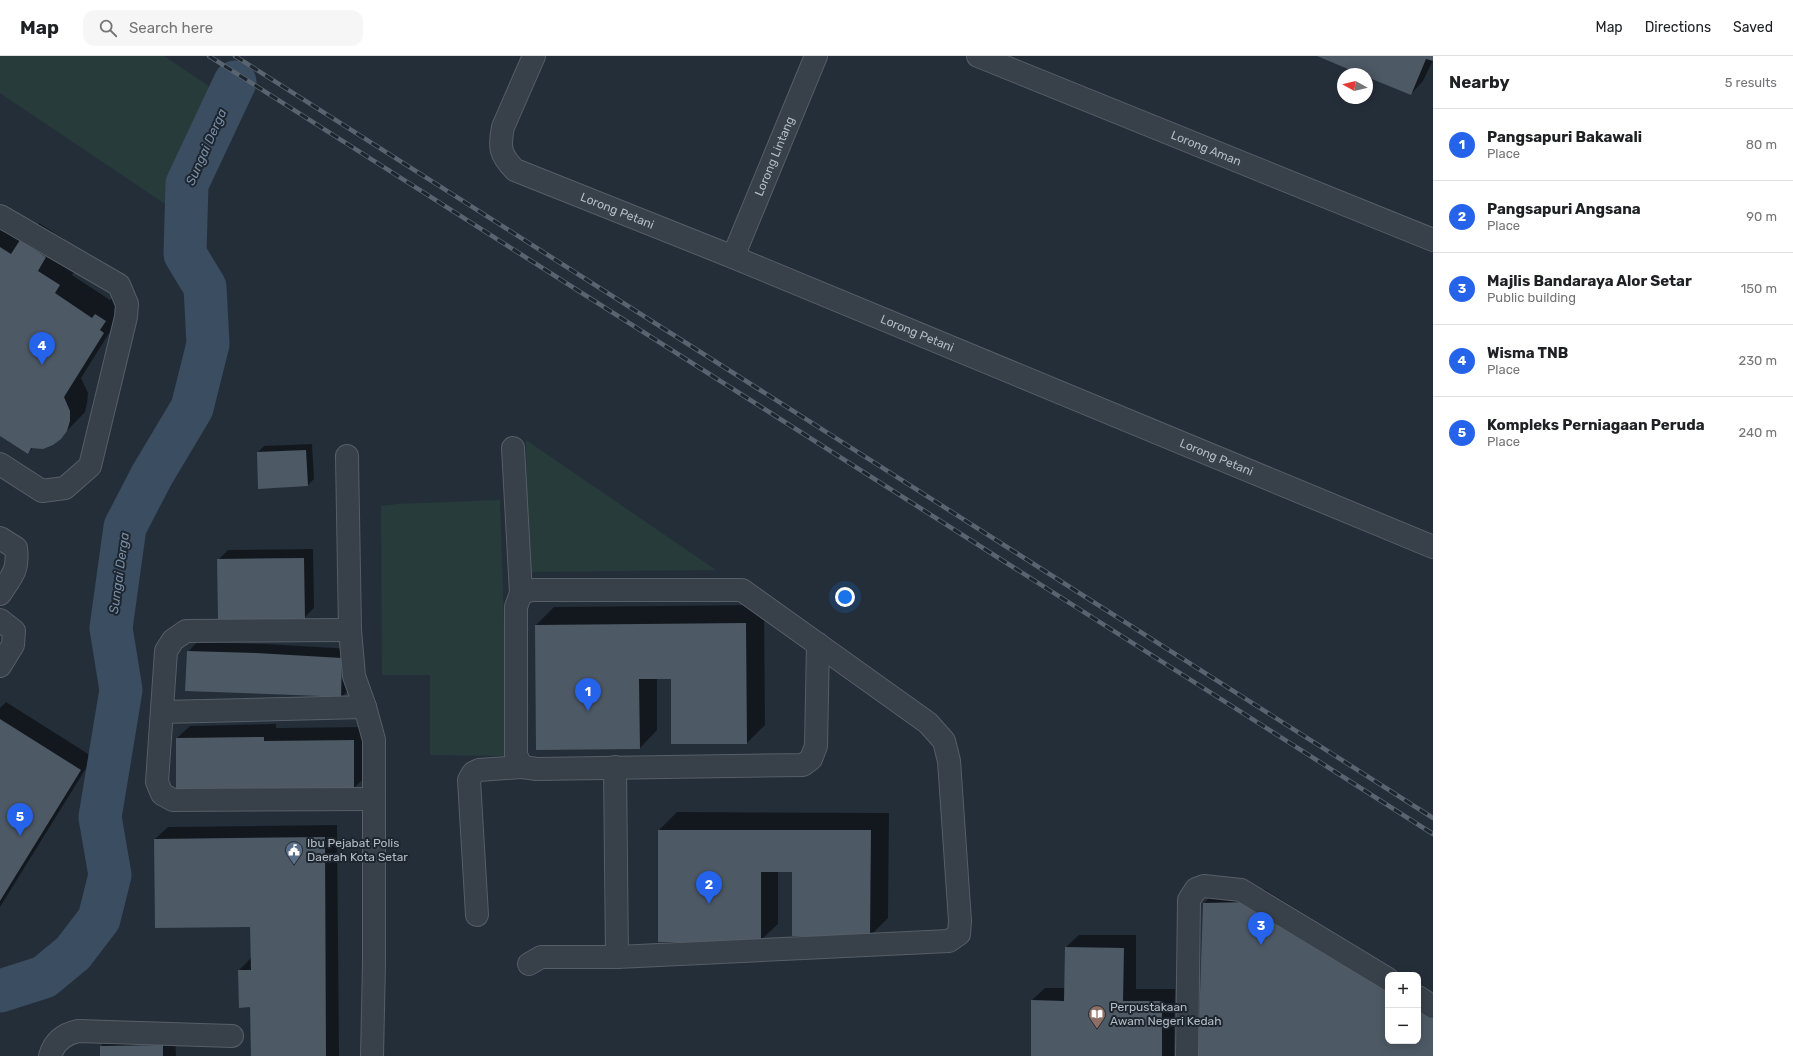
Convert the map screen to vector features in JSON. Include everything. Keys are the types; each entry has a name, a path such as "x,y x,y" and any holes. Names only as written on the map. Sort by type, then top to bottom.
{"street":[{"name":"Lorong Petani","path":"534,56 504,127 501,140 501,151 507,162 516,170 733,257 1433,547"},
{"name":"Lorong Lintang","path":"733,257 816,56"},
{"name":"Lorong Aman","path":"978,56 1433,240"},
{"path":"0,216 119,286 127,304 126,317 90,466 65,488 42,491 0,464"},
{"path":"513,448 520,593 516,607 516,755 522,767"},
{"path":"347,456 350,630 354,676 365,707 374,740 374,963 372,1056"},
{"path":"0,594 14,572 17,560 8,543"},
{"path":"520,593 532,590 742,590 928,723 944,741 949,761 960,921 959,934 949,941 617,957 541,957 529,964"},
{"path":"0,620 14,631 13,645 0,666"},
{"path":"350,630 186,630 173,640 166,651 157,782 162,794 173,800 374,799"},
{"path":"477,914 469,780 473,773 478,770 522,767 537,770 615,767 803,765 811,759 816,746 818,644"},
{"path":"162,712 365,707"},
{"path":"615,767 617,957"},
{"path":"1187,1056 1189,900 1196,889 1204,886 1241,890 1385,977"},
{"path":"1421,999 1433,1007"},
{"path":"50,1056 58,1041 68,1033 78,1031 232,1036"}],"green space":[{"path":"0,56 164,56 222,95 171,208 0,93"},
{"path":"526,440 716,570 527,572"},
{"path":"500,500 508,756 430,755 430,675 382,675 381,506"}],"building":[{"path":"1317,56 1433,56 1433,61 1426,59 1411,95 1373,79 1373,68 1346,68"},
{"path":"20,240 46,257 38,271 60,285 55,293 92,318 95,314 106,321 100,330 104,333 64,397 70,411 70,421 67,431 61,439 53,445 43,449 31,448 28,454 0,436 0,247 11,254"},
{"path":"306,450 308,486 258,489 257,452"},
{"path":"304,558 305,619 218,620 217,559"},
{"path":"746,623 747,744 671,744 671,679 639,679 640,749 536,750 535,625"},
{"path":"187,651 342,658 341,699 321,698 321,696 185,691"},
{"path":"0,719 81,770 0,901"},
{"path":"264,737 264,741 354,740 354,789 176,794 176,738"},
{"path":"658,830 871,830 870,937 792,936 792,872 761,872 761,942 658,942"},
{"path":"325,837 326,1056 251,1056 250,1007 239,1008 238,970 251,970 250,927 155,928 154,839"},
{"path":"1251,902 1385,984 1385,1044 1421,1044 1421,1007 1433,1014 1433,1056 1198,1056 1203,903"},
{"name":"Perpustakaan Awam Negeri Kedah","path":"1065,947 1124,948 1123,1001 1162,1001 1162,1056 1031,1056 1031,1000 1064,1001"},
{"path":"163,1045 163,1056 100,1056 100,1046"}],"waterway":[{"name":"Sungai Derga","path":"0,991 44,977 73,953 99,919 110,875 100,817 121,690 111,628 125,527 152,475 192,408 208,344 205,287 185,254 187,184 235,82"}],"railway":[{"path":"209,56 1433,834"},
{"path":"235,56 1433,818"}],"place":[{"name":"Wisma TNB","path":"42,365"},
{"name":"Pangsapuri Bakawali","path":"588,711"},
{"name":"Kompleks Perniagaan Peruda","path":"20,836"},
{"name":"Ibu Pejabat Polis Daerah Kota Setar","path":"294,865"},
{"name":"Pangsapuri Angsana","path":"709,904"},
{"name":"Majlis Bandaraya Alor Setar","path":"1261,945"},
{"name":"Perpustakaan Awam Negeri Kedah","path":"1097,1029"}]}
